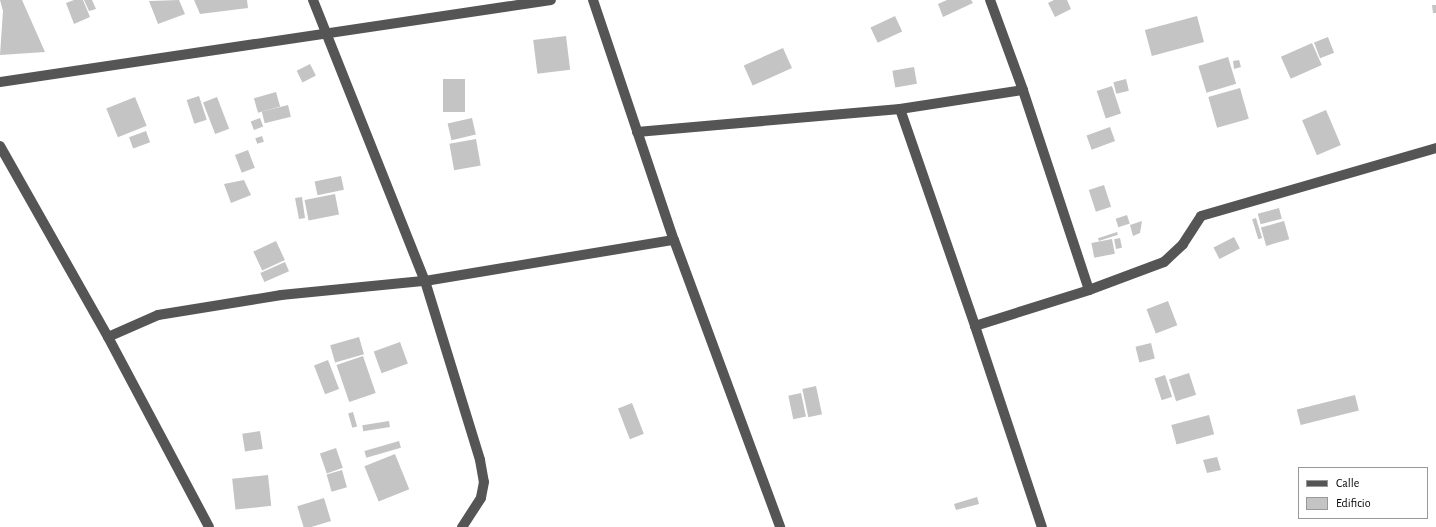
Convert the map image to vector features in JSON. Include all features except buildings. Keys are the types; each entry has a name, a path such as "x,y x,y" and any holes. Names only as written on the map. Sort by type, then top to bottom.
{"street":[{"path":"313,0 425,281 484,482 481,498 462,527"},
{"path":"0,82 551,0"},
{"path":"593,0 674,240 780,527"},
{"path":"990,0 1023,90 1089,290"},
{"path":"637,132 900,110 1023,90"},
{"path":"900,110 1042,527"},
{"path":"0,146 108,337 209,527"},
{"path":"974,326 1089,290 1164,262 1183,244 1201,216 1436,148"},
{"path":"108,337 158,315 281,296 425,281 674,240"}]}
